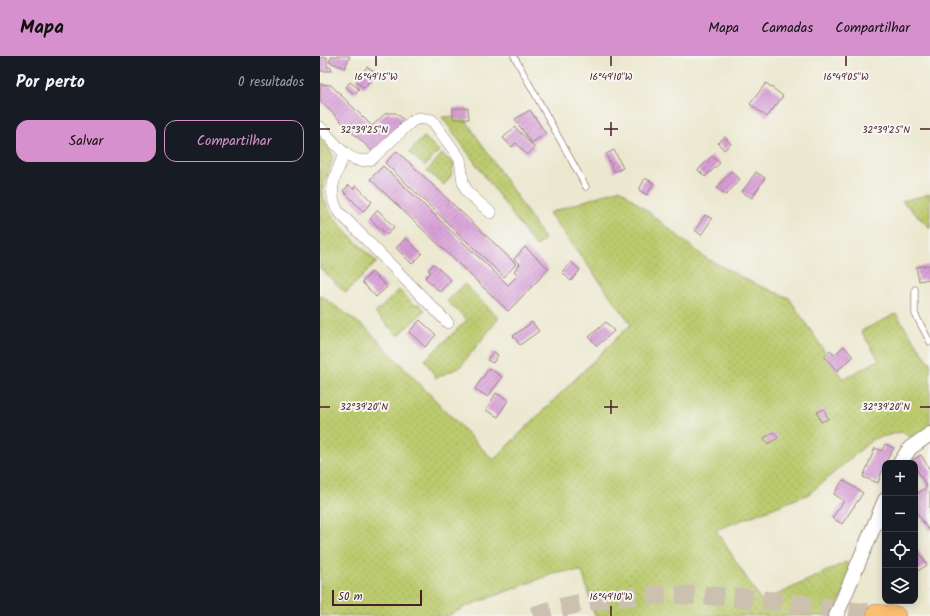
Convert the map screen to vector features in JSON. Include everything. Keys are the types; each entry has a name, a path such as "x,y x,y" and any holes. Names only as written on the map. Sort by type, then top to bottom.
{"highway":[{"path":"876,614 896,616"}],"street":[{"path":"320,127 345,153 357,161 365,162 372,159 411,122 418,118 432,120 460,159 462,182 467,192 491,213"},
{"path":"345,153 332,186 333,202 338,211 448,323"},
{"path":"902,460 910,448 930,434"},
{"path":"836,616 882,507"}],"lane":[{"path":"514,56 529,87 586,187"},
{"path":"916,289 915,314 930,342"}],"green space":[{"path":"463,116 545,239 536,247 442,117"},
{"path":"320,136 326,142 333,156 323,189 324,198 328,208 343,228 377,262 346,293 320,268"},
{"path":"424,137 439,151 425,166 409,152"},
{"path":"442,154 454,164 451,176 444,185 427,171"},
{"path":"620,189 704,257 753,283 789,298 843,379 879,360 861,331 896,314 930,363 930,425 916,440 901,432 873,439 809,494 716,530 762,602 846,562 854,573 832,616 595,616 582,571 558,572 465,607 448,616 320,616 320,295 367,329 493,460 631,324 549,213"},
{"path":"930,194 930,228 902,201"},
{"path":"465,284 499,318 460,367 436,378 425,360 467,320 447,301"},
{"path":"399,290 414,305 419,304 425,310 398,336 375,313"}],"building":[{"path":"332,56 350,56 345,68 329,62"},
{"path":"327,57 327,67 331,67 332,71 320,71 320,58"},
{"path":"367,67 376,73 364,88 356,82"},
{"path":"350,82 359,89 354,94 346,87"},
{"path":"766,83 783,96 767,117 750,104"},
{"path":"320,84 331,85 372,126 386,113 396,113 404,120 373,152 320,101"},
{"path":"453,108 468,108 469,119 453,119"},
{"path":"530,110 546,134 531,143 515,119"},
{"path":"515,127 535,148 527,155 516,143 512,147 503,138"},
{"path":"725,137 731,144 724,150 718,143"},
{"path":"614,150 623,168 614,172 606,154"},
{"path":"397,151 516,264 504,277 385,163"},
{"path":"712,156 720,163 705,177 698,170"},
{"path":"383,166 508,285 518,275 514,271 520,264 514,259 525,247 549,269 508,311 370,179"},
{"path":"731,171 740,179 726,195 717,188"},
{"path":"756,172 765,178 752,198 742,192"},
{"path":"645,178 654,183 647,195 639,190"},
{"path":"349,185 353,189 356,185 372,202 363,211 343,191"},
{"path":"378,210 394,227 387,235 370,219"},
{"path":"705,215 712,219 701,235 695,230"},
{"path":"406,238 422,254 412,264 396,248"},
{"path":"571,262 580,270 571,281 562,272"},
{"path":"434,264 451,280 440,292 425,278 431,272 428,270"},
{"path":"930,265 930,279 919,281 916,267"},
{"path":"372,272 387,287 376,297 362,282"},
{"path":"420,320 436,335 425,347 409,332"},
{"path":"532,322 539,331 520,345 513,336"},
{"path":"606,322 614,331 597,346 589,337"},
{"path":"844,346 853,357 837,371 824,356 830,350 834,355"},
{"path":"493,351 498,355 493,363 487,360"},
{"path":"489,368 502,377 488,397 475,389"},
{"path":"496,393 508,400 498,417 486,410"},
{"path":"824,409 828,419 821,422 817,412"},
{"path":"774,432 778,438 768,444 764,438"},
{"path":"885,444 894,448 887,460 882,460 882,472 878,483 863,477 875,448 882,451"},
{"path":"921,455 930,470 930,532 918,514 918,493 927,487 918,472 918,460 913,460"},
{"path":"843,480 863,493 842,524 832,518 844,501 834,494"},
{"path":"918,550 927,565 918,571"}],"tunnel":[{"path":"533,616 575,604 617,598 660,595 747,598 876,614"}]}
